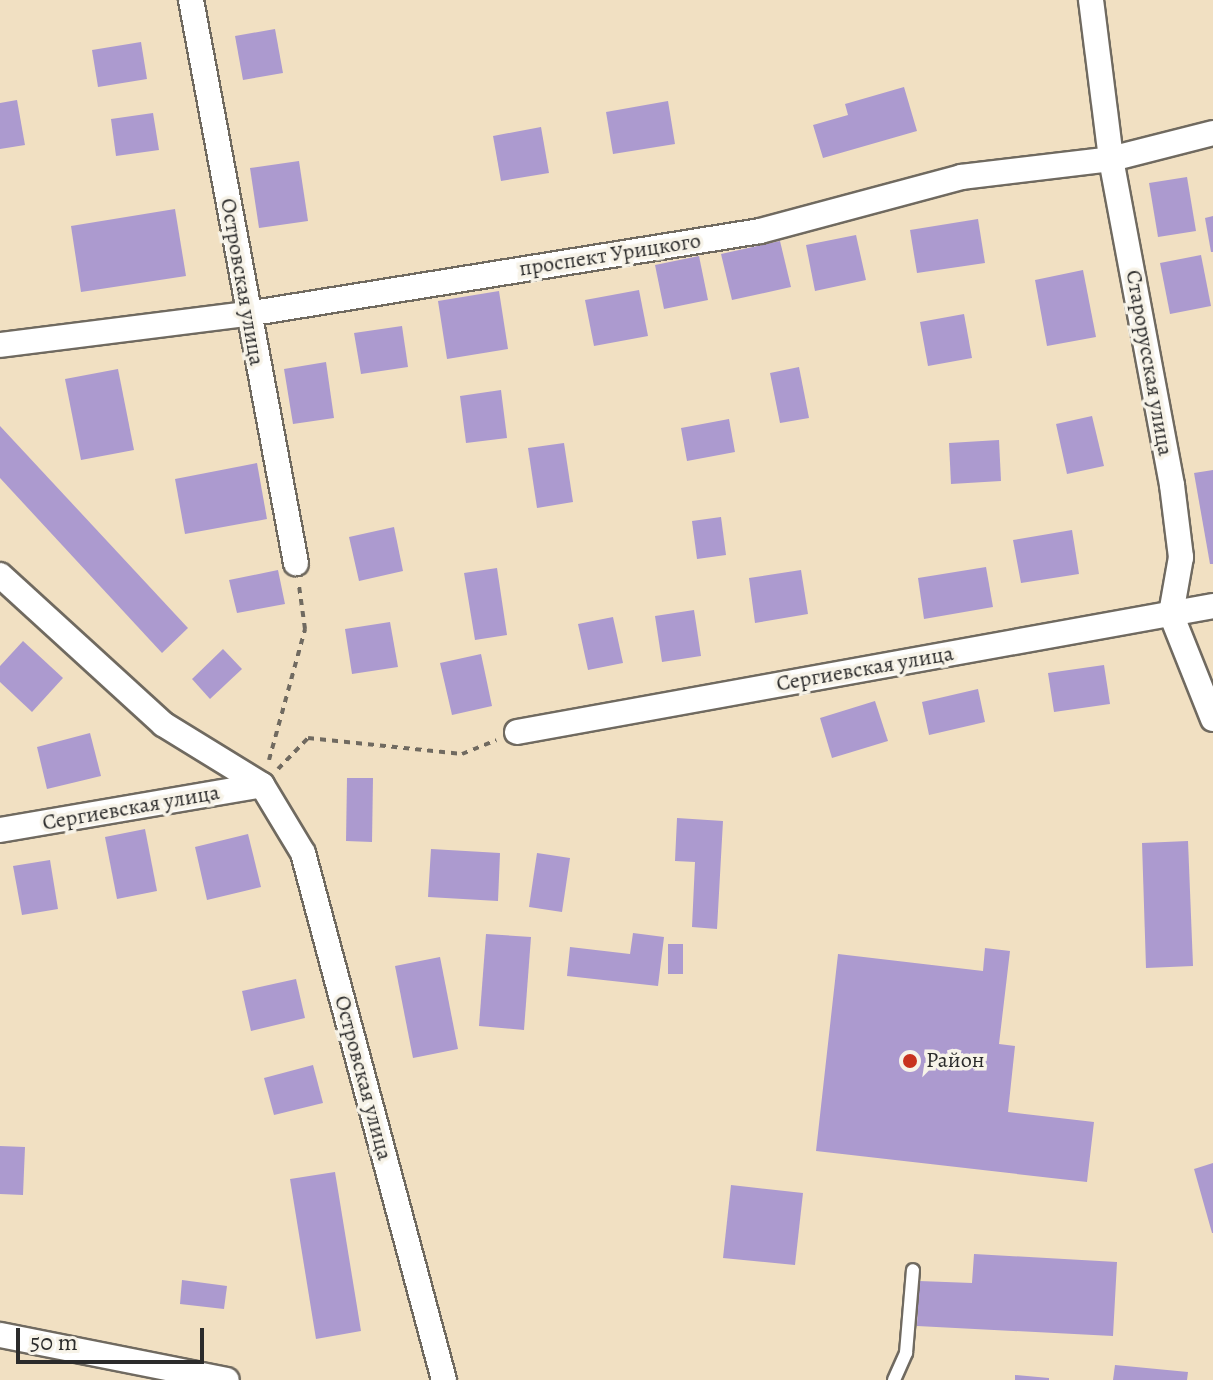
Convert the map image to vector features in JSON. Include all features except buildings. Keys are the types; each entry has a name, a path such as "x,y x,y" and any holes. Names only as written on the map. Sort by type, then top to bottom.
{"street":[{"name":"Островская улица","path":"191,0 247,314 296,563"},
{"name":"Старорусская улица","path":"1091,0 1111,159 1172,485 1181,557 1171,614"},
{"name":"проспект Урицкого","path":"0,345 247,314 760,231 961,177 1111,159 1213,133"},
{"path":"0,575 163,724 262,785"},
{"name":"Сергиевская улица","path":"517,732 1213,606"},
{"path":"1171,614 1213,719"},
{"name":"Островская улица","path":"262,785 303,853 444,1380"},
{"name":"Сергиевская улица","path":"0,830 262,785"},
{"path":"0,1335 227,1380"}],"lane":[{"path":"894,1380 906,1353 913,1270"}],"path":[{"path":"262,785 305,629 296,563"},
{"path":"262,785 308,738 462,754 517,732"}],"place":[{"name":"Район","path":"910,1061"}]}
